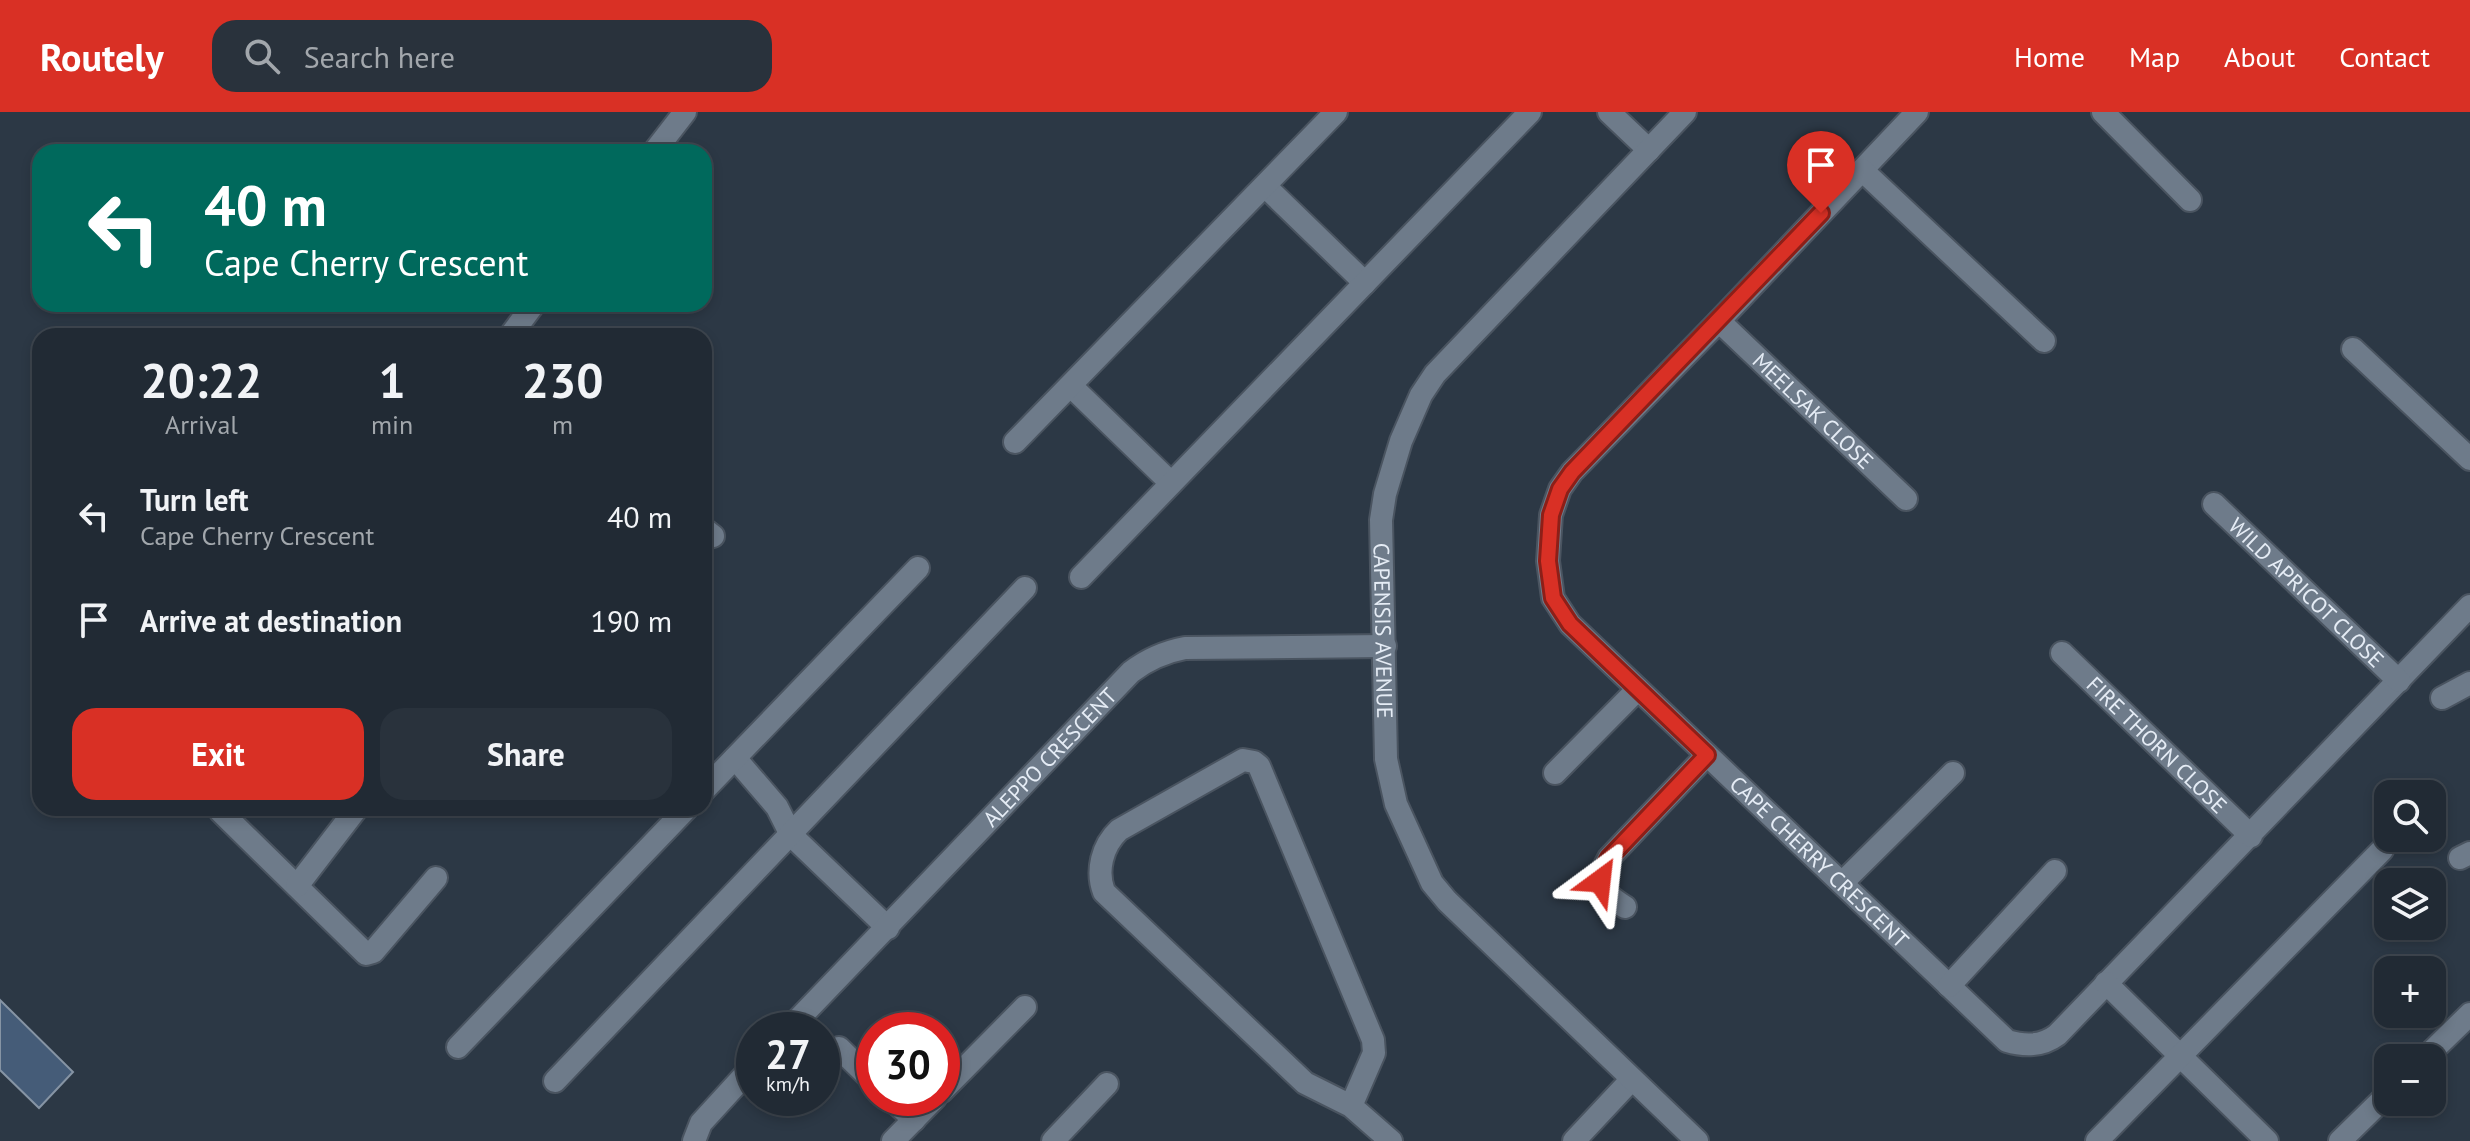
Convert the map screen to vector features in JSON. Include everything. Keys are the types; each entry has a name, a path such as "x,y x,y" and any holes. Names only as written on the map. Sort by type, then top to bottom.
{"street":[{"path":"660,144 685,112"},
{"path":"1015,442 1336,112"},
{"path":"1081,577 1530,112"},
{"path":"1609,112 1649,150"},
{"name":"CAPENSIS AVENUE","path":"1685,112 1435,374 1421,395 1401,441 1385,494 1381,538 1386,759 1396,804 1432,883 1447,901 1697,1141"},
{"name":"CAPE CHERRY CRESCENT","path":"1917,112 1572,472 1560,489 1551,515 1548,561 1553,598 1570,624 2007,1041 2029,1046 2057,1035 2470,606"},
{"path":"2103,112 2190,200"},
{"path":"1862,170 2044,341"},
{"path":"1265,186 1365,283"},
{"path":"515,328 528,312"},
{"name":"MEELSAK CLOSE","path":"1719,321 1906,499"},
{"path":"2353,349 2470,459"},
{"path":"1071,386 1171,483"},
{"name":"WILD APRICOT CLOSE","path":"2214,504 2399,681"},
{"path":"712,782 918,568"},
{"path":"555,1081 1025,588"},
{"name":"ALEPPO CRESCENT","path":"806,1012 1143,662 1165,652 1185,648 1385,646"},
{"name":"FIRE THORN CLOSE","path":"2062,653 2251,836"},
{"path":"2442,698 2470,683"},
{"path":"1555,773 1638,689"},
{"path":"1625,907 1606,894 1600,881 1609,858 1707,755"},
{"path":"735,758 777,807 791,835 888,928"},
{"path":"1351,1106 1374,1053 1373,1040 1259,766 1243,760 1125,825 1114,835 1099,868 1099,880 1104,892 1305,1083 1351,1106 1391,1141"},
{"path":"1838,879 1953,773"},
{"path":"1838,879 1911,793"},
{"path":"225,816 366,954 373,952 436,878"},
{"path":"297,886 351,816"},
{"path":"458,1047 679,816"},
{"path":"2097,1141 2380,852"},
{"path":"1949,986 2055,871"},
{"path":"2106,983 2267,1141"},
{"path":"960,1073 1025,1007"},
{"path":"2439,1044 2470,1014"},
{"path":"840,1049 856,1065"},
{"path":"1574,1141 1632,1079"},
{"path":"1053,1141 1107,1084"},
{"path":"694,1141 701,1123 736,1085"},
{"path":"2340,1141 2374,1108"},
{"path":"910,1116 914,1120"},
{"path":"893,1141 918,1116"}],"building":[{"path":"0,1000 73,1072 39,1108 0,1070"}],"route":[{"path":"1600,881 1609,858 1707,755 1570,624 1553,598 1548,561 1551,515 1560,489 1572,472 1821,213"}]}
